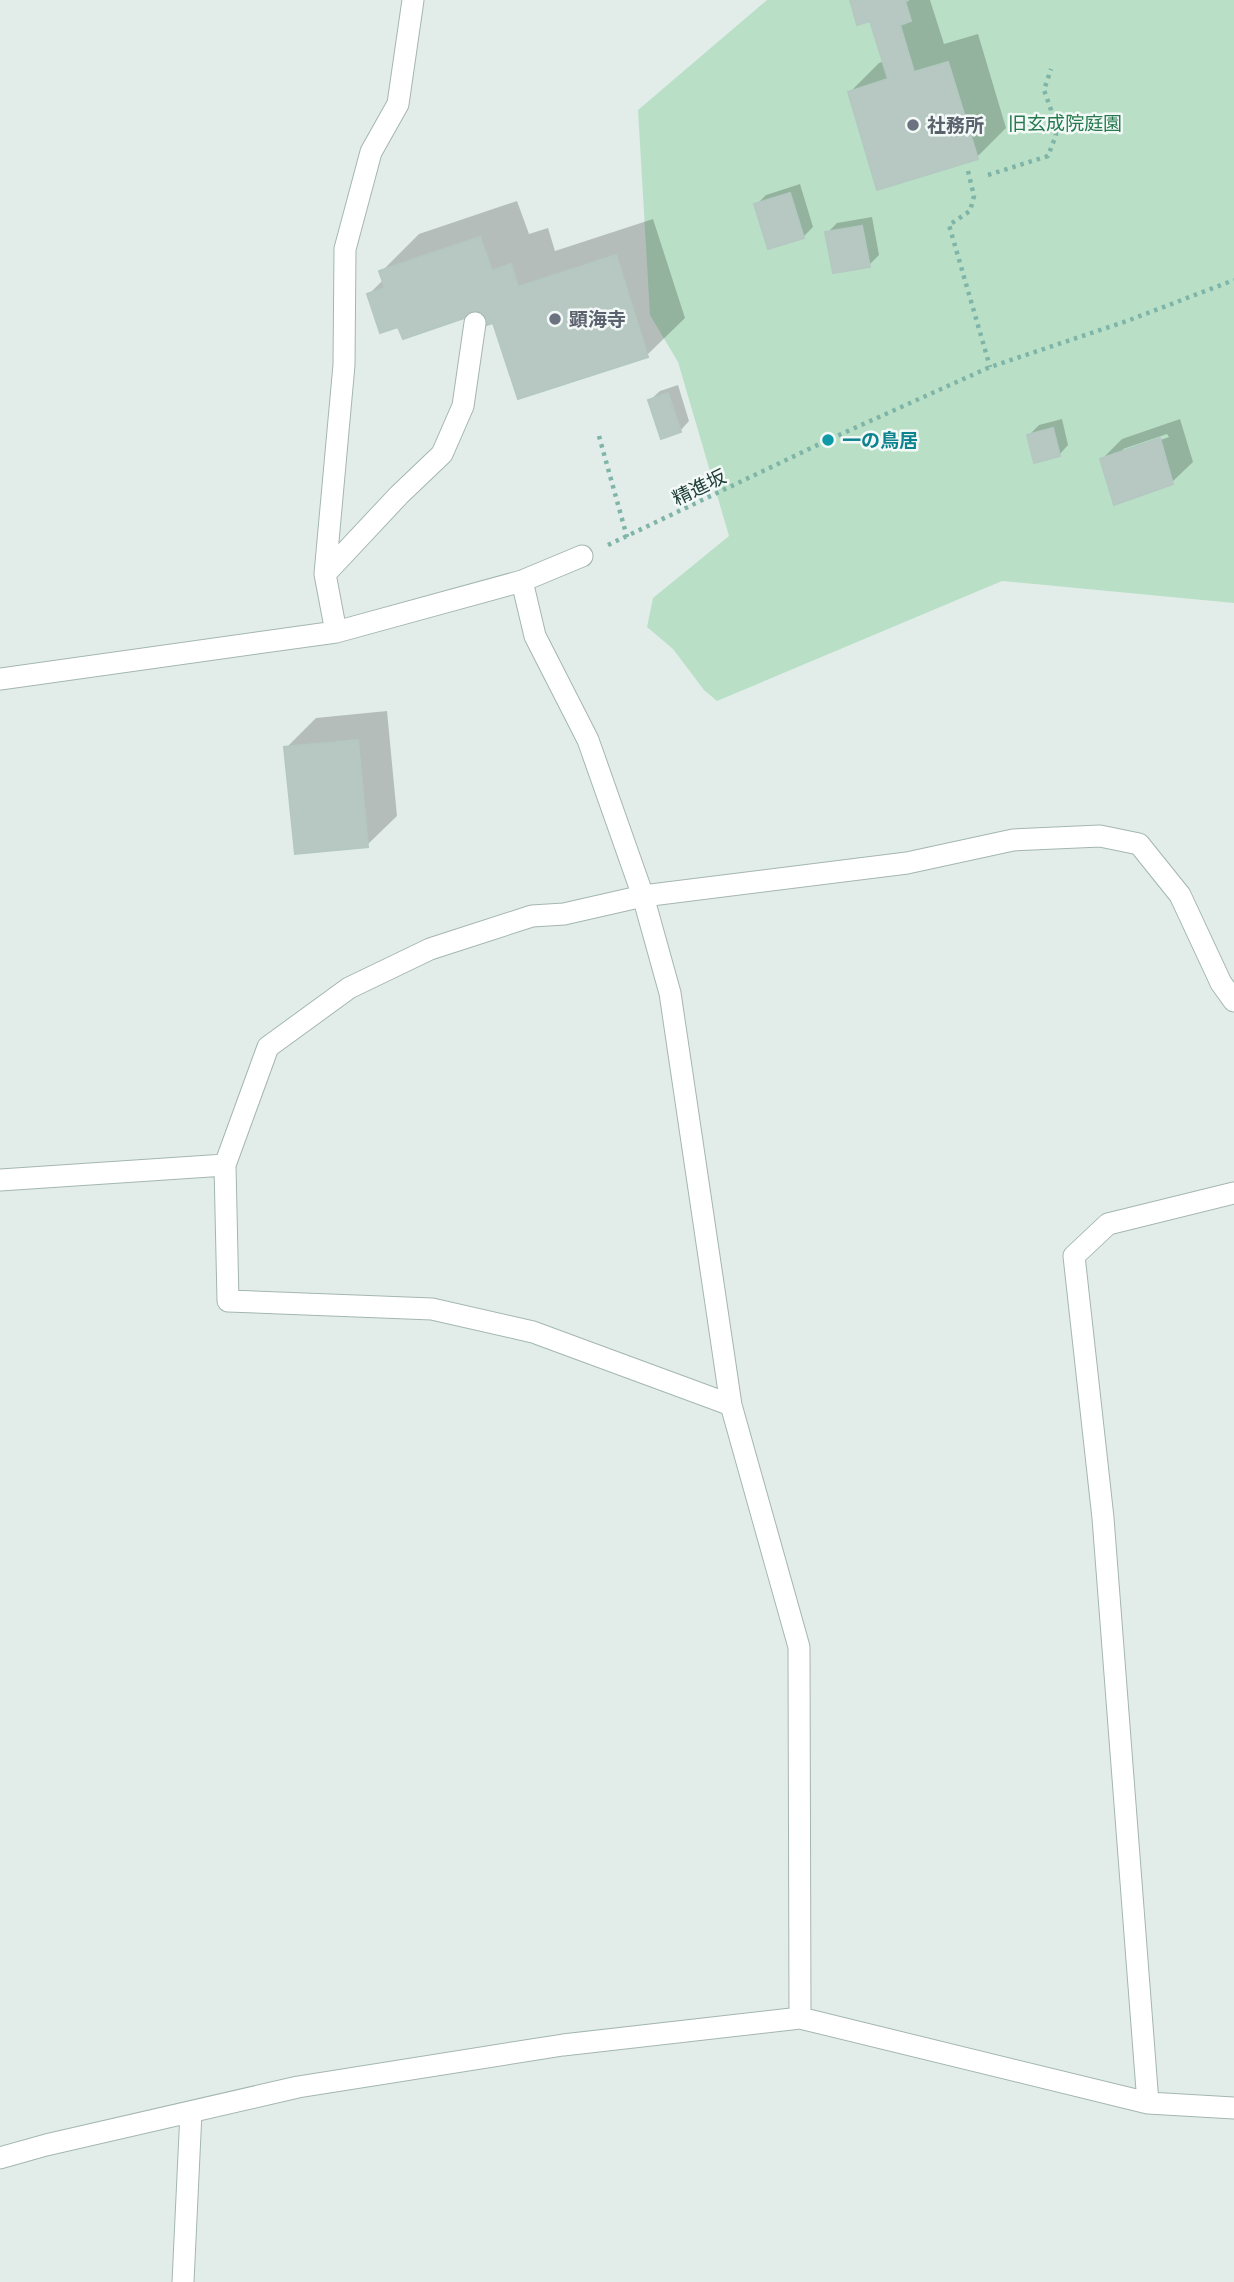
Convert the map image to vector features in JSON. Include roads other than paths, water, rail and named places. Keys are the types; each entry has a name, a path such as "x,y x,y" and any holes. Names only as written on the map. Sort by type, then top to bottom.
{"street":[{"path":"336,632 326,574 344,365 345,249 371,152 398,104 413,0"},
{"path":"326,574 398,495 442,454 463,406 475,323"},
{"path":"0,679 336,632 522,581 582,556"},
{"path":"522,581 535,636 588,740 643,896 670,993 731,1405 799,1647 800,2018"},
{"path":"731,1405 533,1332 432,1309 228,1301 225,1165 268,1047 349,988 430,949 532,916 564,914 643,896 907,863 1013,840 1100,836 1139,844 1180,895 1221,983 1234,1001"},
{"path":"0,1180 225,1165"},
{"path":"1147,2103 1103,1518 1074,1256 1108,1224 1234,1194"},
{"path":"0,2158 298,2087 564,2045 800,2018 1147,2103 1234,2108"},
{"path":"183,2282 191,2112"}],"place":[{"name":"社務所","path":"913,125"},
{"name":"顕海寺","path":"555,319"},
{"name":"一の鳥居","path":"828,440"}],"park label":[{"name":"旧玄成院庭園","path":"1065,123"}]}
